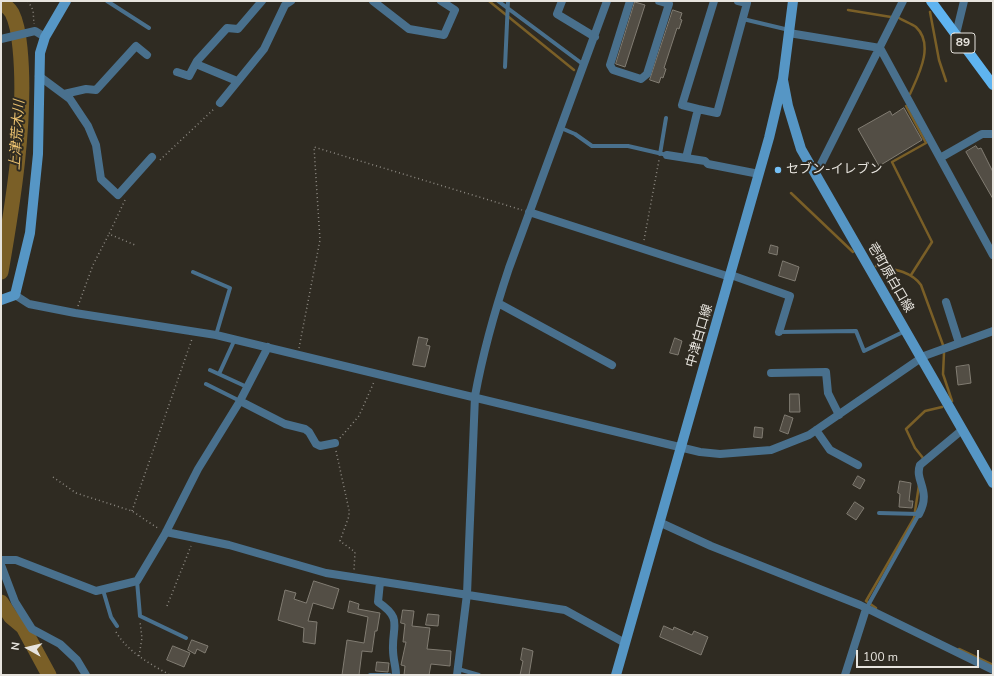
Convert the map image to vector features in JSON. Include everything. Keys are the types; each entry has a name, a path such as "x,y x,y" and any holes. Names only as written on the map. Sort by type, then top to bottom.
{"main road":[{"path":"8,298 30,232 38,154 40,53 45,37 66,1"},
{"name":"中津白口線","path":"616,675 759,174 783,78 793,1"},
{"name":"89","path":"931,1 993,85"},
{"name":"壱町原白口線","path":"783,78 790,115 801,149 993,483"},
{"path":"774,115 790,115"}],"street":[{"path":"177,72 189,76 196,64 227,28 238,29 262,1"},
{"path":"373,1 410,29 444,35 455,10 441,1"},
{"path":"562,1 558,14 595,37"},
{"path":"458,672 467,594 475,396 479,372 498,303 607,1"},
{"path":"630,1 610,65 613,70 641,79 646,74 669,4 659,1"},
{"path":"714,1 682,105 717,113 747,4 738,1"},
{"path":"816,174 903,1"},
{"path":"956,34 964,1"},
{"path":"220,103 264,49 286,2"},
{"path":"1,39 35,31 45,37"},
{"path":"789,31 880,48"},
{"path":"64,94 86,89 96,90 136,46 147,54"},
{"path":"880,48 992,251"},
{"path":"196,64 238,82"},
{"path":"39,76 64,94 88,126 96,145 101,179 122,198 155,160"},
{"path":"686,158 698,109"},
{"path":"940,158 982,134 993,134"},
{"path":"664,154 705,161 708,164 759,174"},
{"path":"530,212 790,296 779,332"},
{"path":"8,298 29,304 75,313 235,339 297,356 475,396 682,446 700,452 720,454 771,450 816,430 924,356 993,332"},
{"path":"946,302 959,343"},
{"path":"498,303 612,366"},
{"path":"1,560 16,560 96,592 137,581 165,533 198,469 240,401 268,348"},
{"path":"771,373 826,372 828,393 840,415"},
{"path":"240,401 285,424 305,429 309,432 316,444 320,446 335,443"},
{"path":"816,430 830,450 858,465"},
{"path":"919,514 925,500 919,472 920,465 962,430"},
{"path":"659,522 711,546 866,609 993,670"},
{"path":"165,533 251,551 326,573 565,610 625,643"},
{"path":"1,565 15,602 32,629 60,644 76,660 86,675"},
{"path":"380,582 378,602 389,609 396,622 392,650 396,675"},
{"path":"845,675 866,609"}],"lane":[{"path":"107,1 149,28"},
{"path":"498,1 584,65"},
{"path":"505,67 508,1"},
{"path":"743,19 789,31"},
{"path":"561,128 576,134 592,146 628,146 664,154 666,118"},
{"path":"193,272 230,288 216,335"},
{"path":"779,332 856,331 864,351 906,331"},
{"path":"219,374 235,339"},
{"path":"210,370 248,387"},
{"path":"206,384 240,401"},
{"path":"866,609 919,514 879,513"},
{"path":"137,581 140,616 186,638"},
{"path":"103,590 106,606 115,628"},
{"path":"458,672 478,675"},
{"path":"370,675 390,675"}],"path":[{"path":"28,1 33,10 35,31"},
{"path":"155,160 220,103"},
{"path":"297,356 320,240 314,147 530,212"},
{"path":"642,249 664,154"},
{"path":"75,313 93,265 109,234 122,198 130,195"},
{"path":"109,234 135,245"},
{"path":"132,511 194,332"},
{"path":"353,577 356,557 355,552 340,541 349,516 349,510 335,443 359,416 378,374"},
{"path":"53,477 76,493 132,511 144,517 165,533"},
{"path":"167,606 194,538"},
{"path":"139,656 142,638 140,616"},
{"path":"115,628 120,639 139,656 170,675"}],"building":[{"path":"635,2 645,5 625,67 616,64"},
{"path":"673,10 682,13 680,19 682,20 679,29 677,28 664,68 666,69 663,78 661,77 659,83 650,80"},
{"path":"904,108 922,140 879,166 858,129 890,111 892,115"},
{"path":"976,146 978,149 981,148 993,172 993,199 966,152"},
{"path":"771,245 778,247 777,255 769,253"},
{"path":"783,261 799,267 795,281 779,276"},
{"path":"419,337 428,339 426,345 430,346 425,367 413,365"},
{"path":"675,338 682,341 678,355 670,353"},
{"path":"969,365 971,383 958,385 956,367"},
{"path":"790,394 799,394 800,412 790,412"},
{"path":"785,415 793,418 788,434 780,431"},
{"path":"755,427 763,428 762,438 754,437"},
{"path":"858,476 865,480 860,489 853,485"},
{"path":"900,481 911,483 909,501 913,501 912,508 899,507 900,494 898,493"},
{"path":"855,502 864,508 856,520 847,514"},
{"path":"314,581 339,589 333,609 313,603 308,621 317,622 315,644 303,642 304,628 278,620 285,590 296,593 294,599 306,603"},
{"path":"350,601 359,604 358,609 380,613 377,631 375,631 372,652 362,651 359,675 342,675 347,640 364,643 368,617 348,612"},
{"path":"403,610 414,611 412,626 430,628 427,649 451,651 450,666 431,664 429,675 404,675 405,666 401,665 406,642 403,642 405,624 401,623"},
{"path":"428,614 439,615 438,626 426,625"},
{"path":"664,626 673,630 674,627 692,635 694,631 708,637 701,655 660,637"},
{"path":"192,640 208,646 205,653 197,649 195,654 188,650"},
{"path":"173,646 190,653 184,667 167,660"},
{"path":"523,648 533,651 529,675 520,675 523,661 521,660"},
{"path":"377,662 389,663 388,672 376,671"}],"waterway":[{"path":"489,1 574,70"},
{"name":"上津荒木川","path":"1,2 11,11 18,30 22,75 22,103 18,160 1,272"},
{"path":"848,10 891,17"},
{"path":"930,12 939,60 946,81"},
{"path":"899,18 916,27 922,34 924,43 925,51 923,60 910,94"},
{"path":"906,106 926,143 892,162 932,242 911,275"},
{"path":"791,193 853,252"},
{"path":"876,266 907,274 917,280 921,285 943,345"},
{"path":"944,353 943,374 952,401"},
{"path":"922,461 923,458 915,448 906,429 925,411 942,407"},
{"path":"876,608 866,601 914,518 919,485"},
{"name":"上津荒木川","path":"1,602 11,617 23,627 49,675"},
{"path":"959,649 993,665"}],"place":[{"name":"セブン-イレブン","path":"778,170"}]}
